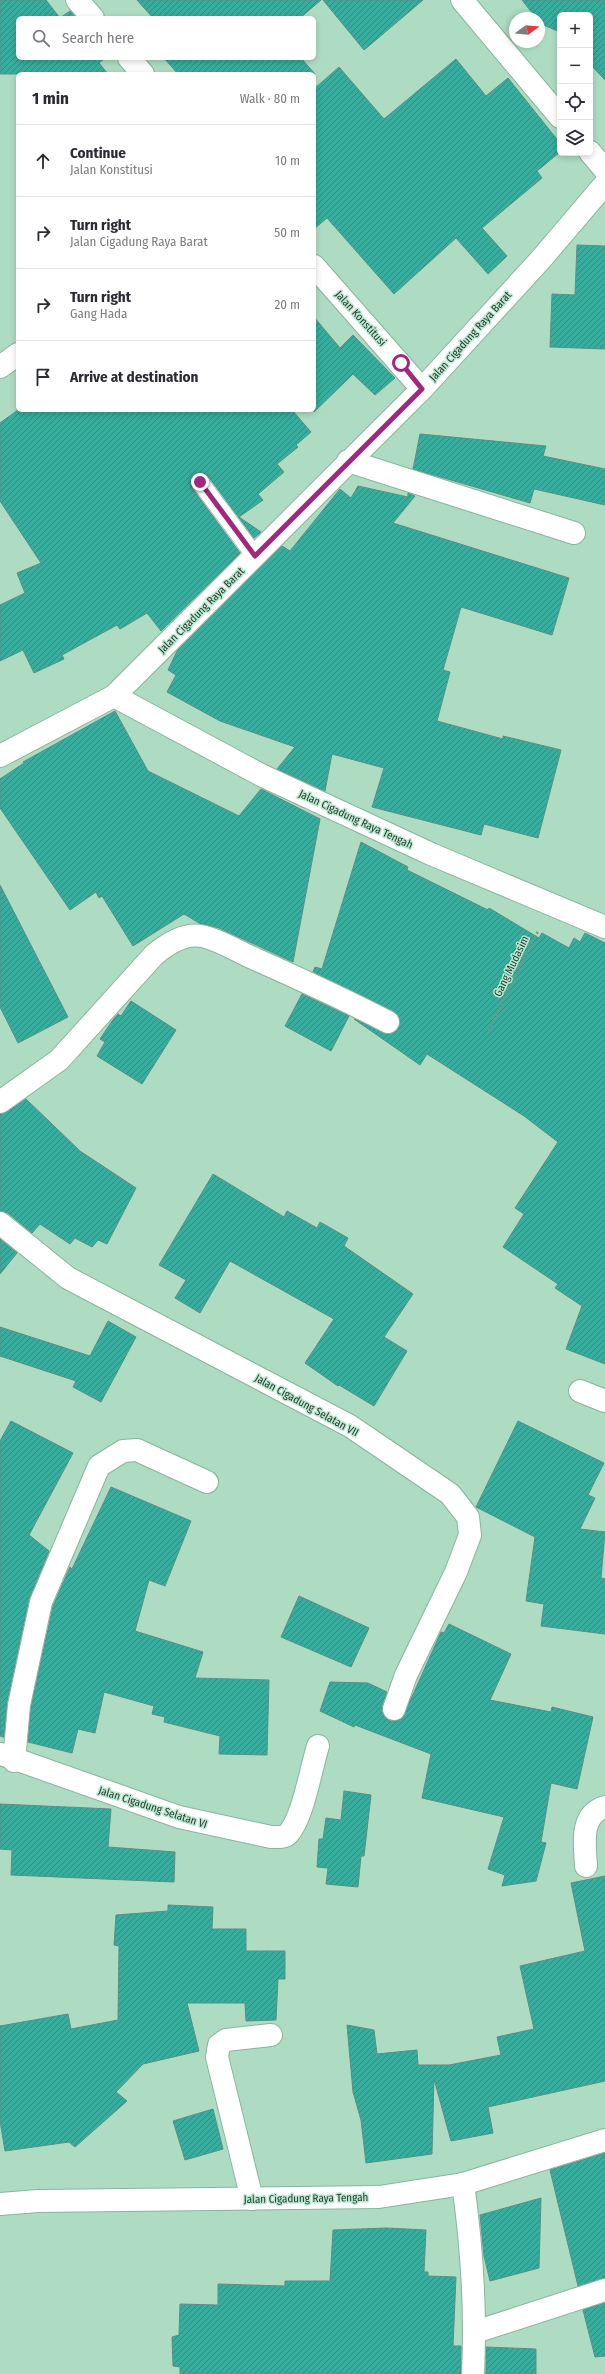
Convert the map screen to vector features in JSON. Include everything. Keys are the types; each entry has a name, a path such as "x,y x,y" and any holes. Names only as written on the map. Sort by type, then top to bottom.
{"street":[{"path":"77,0 92,16"},
{"path":"462,0 557,113"},
{"path":"131,60 141,72"},
{"path":"593,156 605,170"},
{"name":"Jalan Cigadung Raya Barat","path":"0,756 114,696 348,461 422,389 542,258 605,184"},
{"name":"Jalan Konstitusi","path":"316,268 422,389"},
{"path":"0,367 16,355"},
{"path":"348,461 574,533"},
{"name":"Jalan Cigadung Raya Tengah","path":"114,696 261,775 431,854 605,927"},
{"path":"0,1102 59,1060 154,955 165,945 179,939 201,936 349,1002 388,1022"},
{"name":"Jalan Cigadung Selatan VII","path":"0,1223 68,1278 350,1426 450,1494 468,1517 470,1535 456,1572 406,1675 394,1709"},
{"path":"580,1391 605,1401"},
{"path":"7,1757 41,1602 99,1466 123,1451 137,1450 207,1482"},
{"name":"Jalan Cigadung Selatan VI","path":"7,1757 179,1817 263,1836 284,1837 288,1835 297,1818 318,1746"},
{"path":"586,1866 584,1834 589,1819 605,1807"},
{"path":"252,2199 217,2057 219,2045 226,2040 271,2035"},
{"name":"Jalan Cigadung Raya Tengah","path":"0,2204 38,2201 379,2198 463,2184 605,2140"},
{"path":"463,2184 473,2271 475,2332 473,2374"},
{"path":"475,2332 605,2290"}],"lane":[{"path":"200,482 255,556"}],"path":[{"name":"Gang Mudasim","path":"487,1034 550,905"}],"building":[{"path":"0,0 46,0 58,16 16,16 16,60 103,60 99,63 106,72 16,72 16,74 0,74"},
{"path":"137,0 321,0 302,16 151,16"},
{"path":"323,0 423,0 364,50"},
{"path":"522,0 605,0 605,80 593,67 593,12 557,12 557,31 545,26 545,12 531,12"},
{"path":"70,11 74,16 63,16"},
{"path":"456,59 486,96 508,78 557,139 557,154 537,171 542,178 482,228 507,256 488,274 456,238 394,294 327,218 316,227 316,87 339,67 384,119"},
{"path":"166,60 303,60 313,72 176,72"},
{"path":"577,245 605,246 605,349 550,347 552,294 575,295"},
{"path":"316,319 340,348 353,335 395,378 375,395 353,374 316,410"},
{"path":"16,411 294,412 311,432 296,445 298,447 277,464 284,472 258,494 263,500 239,517 261,532 254,538 208,476 199,472 191,478 192,488 240,553 161,631 147,613 120,629 117,625 62,655 64,659 34,673 23,650 0,661 0,605 25,593 17,573 41,563 0,501 0,423"},
{"path":"420,434 546,446 543,456 605,469 605,505 534,489 530,503 413,469"},
{"path":"358,486 408,497 408,493 415,496 393,523 569,578 552,635 461,607 443,670 450,672 437,721 503,739 503,736 561,750 538,838 484,824 481,835 372,807 384,768 332,754 325,791 277,769 295,747 220,721 167,692 176,675 168,670 177,651 282,546 290,551 340,489 351,498"},
{"path":"115,711 148,771 239,816 261,789 320,819 293,962 219,928 199,923 184,914 133,946 102,896 99,898 96,892 70,910 0,808 0,779 24,763 23,762"},
{"path":"361,842 408,867 407,870 488,910 489,908 539,938 542,933 569,948 574,938 580,942 585,933 605,943 605,1364 566,1349 582,1306 555,1288 558,1284 503,1247 524,1214 515,1208 558,1142 524,1116 427,1054 420,1065 354,1019 389,1034 395,1032 399,1027 400,1021 394,1011 313,972 315,967 322,969"},
{"path":"0,885 68,1017 18,1043 0,1007"},
{"path":"302,994 349,1016 331,1051 285,1026"},
{"path":"131,1001 176,1030 142,1084 97,1056 105,1042 100,1039 112,1021 118,1014 121,1016"},
{"path":"26,1099 80,1151 136,1188 107,1244 98,1240 92,1247 75,1238 70,1244 40,1224 32,1233 8,1213 0,1211 0,1114 7,1112"},
{"path":"213,1174 284,1217 287,1211 317,1228 320,1222 348,1238 344,1246 413,1294 384,1337 407,1351 374,1406 339,1385 338,1386 305,1363 334,1319 230,1261 200,1313 175,1298 186,1280 159,1265"},
{"path":"0,1239 17,1253 0,1274"},
{"path":"108,1321 136,1337 101,1402 73,1387 76,1381 0,1356 0,1327 90,1356"},
{"path":"11,1421 73,1453 29,1535 49,1551 29,1599 7,1702 4,1737 0,1736 0,1441"},
{"path":"518,1421 604,1463 588,1495 595,1498 580,1529 605,1532 601,1578 605,1579 605,1634 541,1626 544,1604 526,1601 535,1537 476,1507"},
{"path":"111,1487 191,1521 165,1586 149,1580 135,1631 203,1652 195,1678 269,1680 267,1755 219,1754 220,1736 164,1722 165,1717 152,1714 154,1706 104,1692 95,1733 78,1729 72,1753 28,1742 31,1707 53,1606 70,1567 72,1569"},
{"path":"299,1596 369,1628 351,1667 281,1637"},
{"path":"449,1624 511,1654 490,1700 551,1712 552,1707 593,1717 577,1789 551,1783 541,1842 546,1843 536,1881 502,1886 505,1875 488,1869 504,1817 422,1798 431,1754 355,1725 354,1727 320,1711 330,1682 368,1683 387,1692 382,1705 382,1712 385,1717 390,1721 402,1719 441,1632 444,1633"},
{"path":"344,1791 371,1795 364,1856 361,1856 358,1887 326,1884 328,1868 317,1867 319,1839 323,1839 326,1818 341,1820"},
{"path":"0,1804 111,1809 108,1847 175,1852 174,1882 11,1875 12,1850 0,1849"},
{"path":"605,1876 605,2081 488,2107 493,2133 451,2141 434,2079 432,2154 366,2163 361,2120 353,2092 347,2025 374,2030 377,2054 417,2050 418,2065 449,2065 501,2055 497,2037 534,2029 520,1966 585,1951 571,1883"},
{"path":"168,1905 213,1907 212,1929 246,1929 246,1951 285,1951 285,1979 278,1979 276,2020 246,2021 245,2003 187,2003 199,2051 143,2064 116,2092 127,2101 75,2147 69,2142 5,2151 0,2121 0,2026 68,2014 71,2029 118,2020 119,1946 114,1945 116,1915 168,1911"},
{"path":"213,2109 223,2149 185,2160 173,2121"},
{"path":"605,2153 605,2278 578,2286 550,2170"},
{"path":"541,2198 539,2268 490,2281 484,2256 480,2215"},
{"path":"386,2228 426,2230 424,2272 428,2272 428,2276 456,2277 453,2346 461,2346 461,2374 180,2374 180,2367 173,2366 172,2337 179,2335 180,2304 218,2305 218,2284 285,2286 285,2281 330,2281 333,2230"},
{"path":"605,2303 605,2356 595,2357 583,2310"},
{"path":"486,2347 536,2349 536,2374 486,2374"}],"route":[{"path":"200,482 255,556 348,461 422,389 401,363"}]}
